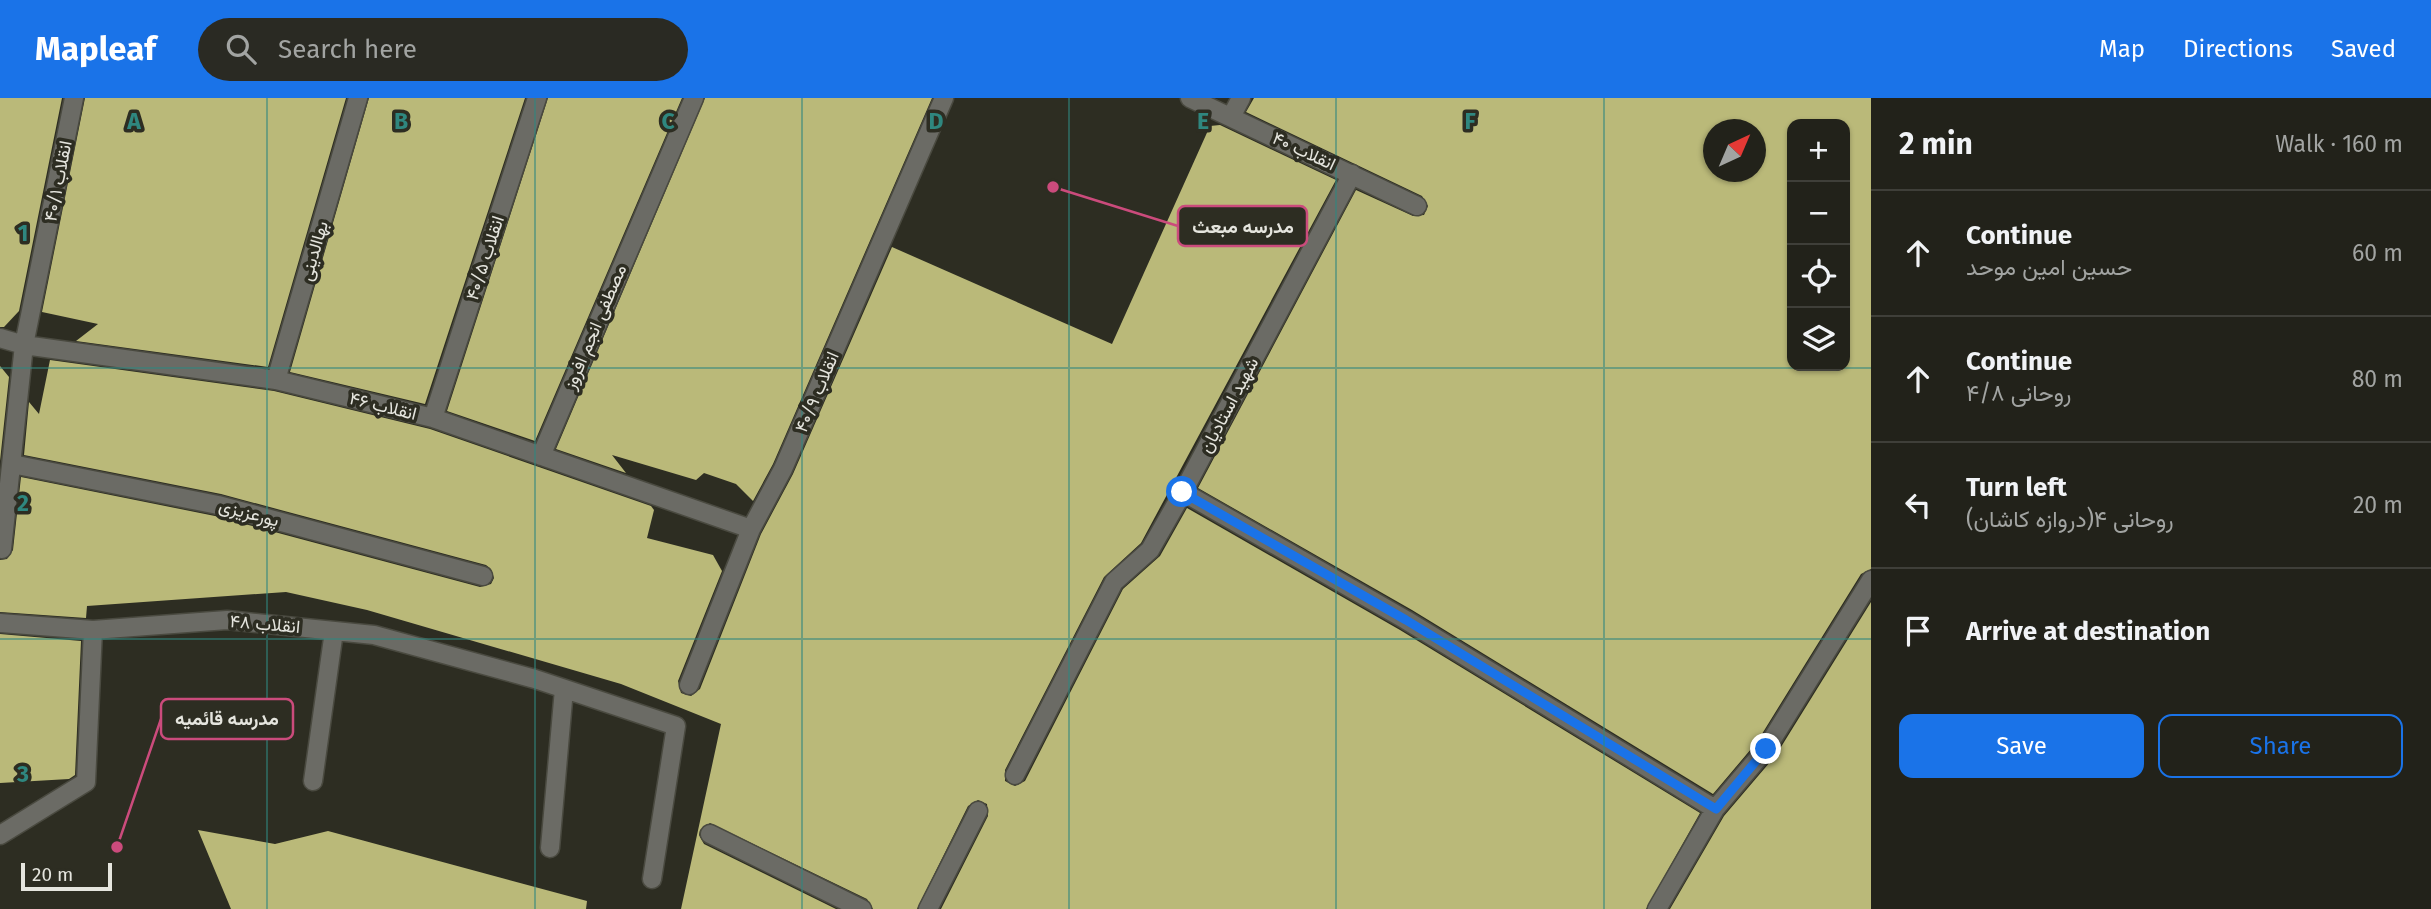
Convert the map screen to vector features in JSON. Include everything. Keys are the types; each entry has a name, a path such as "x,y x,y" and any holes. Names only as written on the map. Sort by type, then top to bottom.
{"street":[{"name":"انقلاب ۴۰/۱","path":"24,345 74,98"},
{"name":"بهاالدینی","path":"276,380 358,98"},
{"name":"انقلاب ۴۰/۵","path":"433,418 537,98"},
{"name":"مصطفی انجم افروز","path":"541,456 694,98"},
{"name":"انقلاب ۴۰/۹","path":"690,685 751,529 783,469 944,98"},
{"name":"انقلاب ۴۰","path":"1190,98 1417,206"},
{"path":"1231,117 1241,98"},
{"name":"شهید استادیان","path":"1015,775 1114,582 1150,550 1352,174"},
{"name":"انقلاب ۴۶","path":"0,338 24,345 276,380 433,418 751,529"},
{"path":"2,549 24,345"},
{"name":"پورعزیزی","path":"12,464 218,505 483,576"},
{"path":"1182,492 1406,620 1716,809"},
{"path":"1657,909 1716,809 1766,749 1871,580"},
{"name":"انقلاب ۴۸","path":"0,622 93,630 227,620 374,635 564,689 676,726 652,879"},
{"path":"0,835 86,782 93,630"},
{"path":"313,781 334,631"},
{"path":"550,848 564,689"},
{"path":"928,909 978,811"},
{"path":"710,834 862,909"}],"building":[{"path":"0,98 62,98 19,311 4,327 0,327"},
{"path":"85,98 346,98 268,367 76,341 98,324 42,312"},
{"path":"369,98 525,98 425,404 290,372"},
{"path":"548,98 682,98 535,441 447,411"},
{"path":"705,98 932,98 773,464 753,501 736,484 704,473 696,480 612,455 626,473 556,449"},
{"path":"1254,98 1871,98 1871,569 1861,574 1757,742 1713,794 1412,610 1198,488 1356,190 1413,216 1424,215 1428,206 1422,196 1246,112"},
{"path":"1220,125 1336,180 1141,543 1104,577 1005,770 1005,781 1015,786 1025,781 1123,589 1160,556 1187,508 1400,630 1700,813 1646,909 941,909 988,816 987,804 978,800 968,806 917,909 873,909 867,899 710,823 700,830 699,835 704,844 836,909 681,909 721,724 621,684 367,610 286,592 87,606 86,618 0,612 0,560 7,559 13,550 21,477 215,516 480,587 491,584 494,578 491,569 486,565 221,494 24,455 29,402 39,414 50,360 274,391 430,429 651,506 654,510 647,538 713,555 722,571 678,681 681,693 691,696 700,689 761,534 793,474 892,247 1112,344 1210,126"},
{"path":"0,366 9,377 0,461"},
{"path":"1871,602 1871,909 1670,909 1724,816 1776,755"},
{"path":"0,634 81,641 75,775 69,779 0,783"},
{"path":"198,830 275,844 328,831 587,901 586,909 231,909"}],"place":[{"name":"مدرسه مبعث","path":"1053,187"},
{"name":"مدرسه قائمیه","path":"117,847"}],"route":[{"path":"1182,492 1406,620 1716,809 1766,749"}]}
